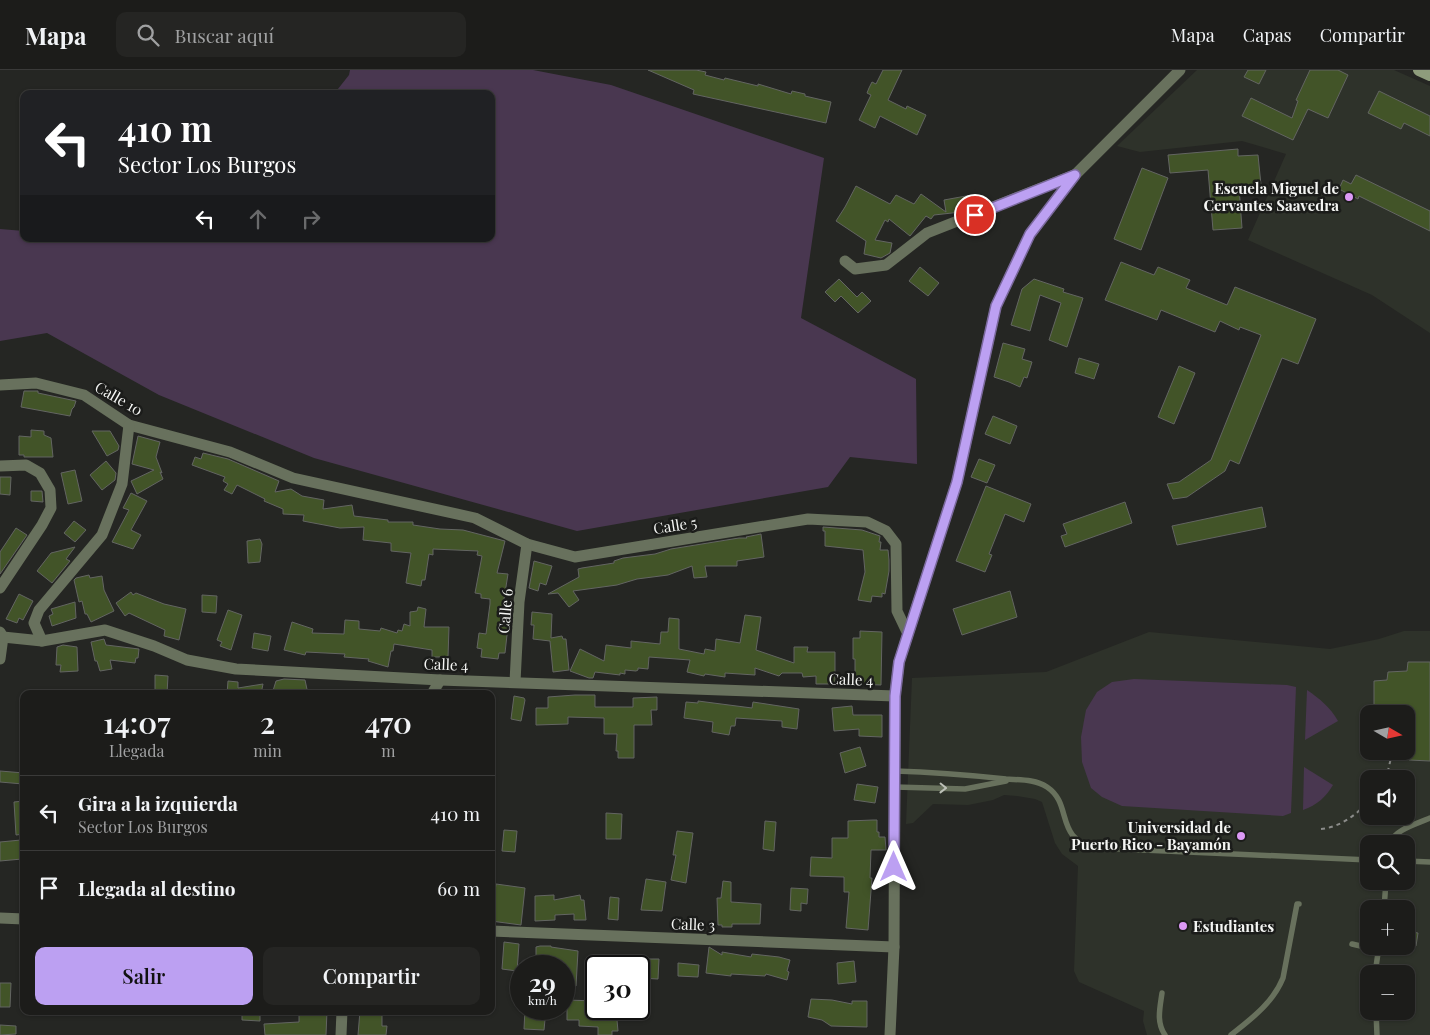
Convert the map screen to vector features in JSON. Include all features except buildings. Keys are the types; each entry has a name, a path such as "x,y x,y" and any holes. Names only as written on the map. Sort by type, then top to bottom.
{"main road":[{"path":"1419,70 1430,75"}],"street":[{"path":"890,1035 894,946 895,696 899,662 907,632 957,482 996,306 1030,234 1075,175 1180,70"},
{"path":"845,261 855,269 886,265 928,234 1075,175"},
{"name":"Calle 10","path":"0,385 36,383 84,396 129,425 230,452 293,478 370,495"},
{"path":"42,641 34,623 39,610 102,535 122,484 129,425"},
{"path":"0,466 26,465 40,473 50,490 51,508 42,525 0,588"},
{"name":"Calle 5","path":"370,495 475,518 527,544 575,557 808,519 867,522 886,531 896,544 897,611 907,632"},
{"name":"Calle 6","path":"515,682 519,602 527,544"},
{"name":"Calle 4","path":"1,634 42,641 105,630 154,646 188,660 236,669 440,680 895,696"},
{"path":"0,659 1,634"},
{"path":"434,690 440,680"},
{"path":"0,918 20,919"},
{"name":"Calle 3","path":"495,931 894,946"},
{"path":"341,1035 342,1015"}],"lane":[{"path":"895,771 967,774 1028,780 1039,783 1056,794 1067,828 1078,841 1088,846 1107,849 1360,860"},
{"path":"895,787 965,789 1013,780"},
{"path":"1394,835 1430,818"},
{"path":"1415,861 1430,862"},
{"path":"1231,1035 1253,1018 1279,988 1283,978 1297,904 1299,904"},
{"path":"1352,944 1360,945"},
{"path":"1162,993 1158,1016 1165,1035"},
{"path":"1377,1020 1378,1035"}],"path":[{"path":"1321,829 1335,827 1348,820 1360,810"}],"shaded area":[{"path":"350,70 533,70 611,85 824,158 801,318 916,379 917,464 850,457 828,487 577,531 314,458 159,395 47,333 0,341 0,229 20,231 20,242 495,242 495,90 337,90 349,75"},
{"name":"Escuela Miguel de Cervantes Saavedra","path":"1197,70 1394,70 1430,86 1430,333 1372,295 1248,240 1286,154 1242,141 1140,152 1117,146"},
{"name":"Universidad de Puerto Rico - Bayamón","path":"1404,631 1430,631 1430,1035 1147,1035 1143,1021 1144,1011 1079,982 1074,971 1078,866 1062,854 1055,843 1042,802 1035,799 1004,795 993,800 968,805 933,804 913,823 906,824 912,678 1046,672 1149,632 1330,649 1379,639"},
{"path":"1134,679 1287,685 1296,687 1291,813 1283,816 1122,806 1102,797 1091,788 1082,762 1081,737 1086,710 1097,692 1112,682"},
{"path":"1307,690 1332,712 1338,721 1305,740"},
{"path":"1304,767 1333,785 1321,800 1303,810"}],"place":[{"name":"Escuela Miguel de Cervantes Saavedra","path":"1349,197"},
{"name":"Universidad de Puerto Rico - Bayamón","path":"1241,836"},
{"name":"Estudiantes","path":"1183,926"}],"route":[{"path":"894,867 895,696 899,662 907,632 957,482 996,306 1030,234 1075,175 975,215"}]}
